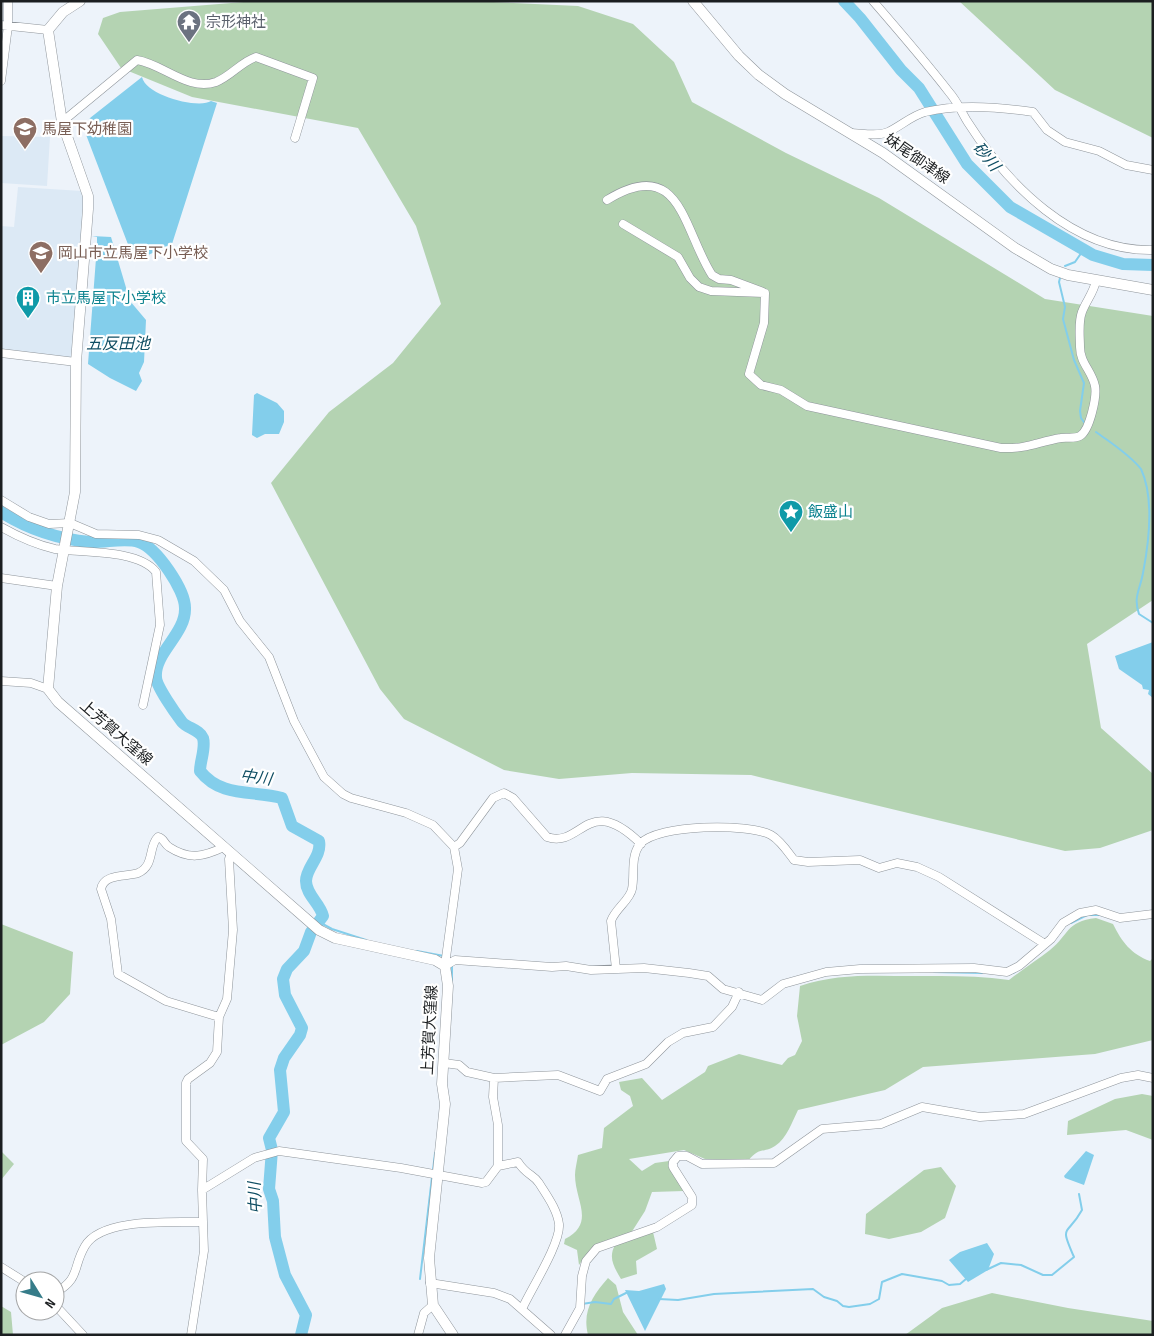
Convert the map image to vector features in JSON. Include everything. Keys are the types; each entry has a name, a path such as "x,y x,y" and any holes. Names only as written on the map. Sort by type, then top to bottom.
{"main road":[{"path":"48,689 56,586 69,526 77,470 76,362 88,196 62,122 48,30 63,12 80,1"},
{"name":"妹尾御津線","path":"693,1 739,56 758,75 785,94 883,153 1032,259 1052,269 1096,281 1153,290"},
{"name":"上芳賀大窪線","path":"48,689 58,702 315,927 335,938 435,960 446,960 448,986 442,1084 445,1104 429,1246 430,1283 434,1305 453,1335"}],"street":[{"path":"1,81 4,26 8,1"},
{"path":"873,1 962,109 966,120 1017,184 1054,218 1092,239 1120,248 1153,250"},
{"path":"4,26 48,30"},
{"path":"62,122 137,60 190,82 215,83 256,57 313,78 295,138"},
{"path":"850,134 866,132 879,135 889,132 916,115 940,109 1006,108 1033,112 1047,130 1065,142 1099,151 1126,165 1153,170"},
{"path":"607,200 628,188 643,185 662,189 672,196 683,210 712,276 718,279 746,284 765,294"},
{"path":"623,224 678,257 690,278 699,287 712,291 765,294"},
{"path":"765,294 764,323 749,374 761,385 781,390 807,406 1001,448 1029,447 1058,439 1076,437 1082,434 1087,425 1095,387 1081,356 1080,319 1082,312 1094,294 1096,281"},
{"path":"1,354 76,362"},
{"path":"1,500 49,524 69,526 96,534 138,535 158,540 194,561 224,590 240,621 269,657 294,721 324,777 342,794 406,814 432,825 454,847 458,869 446,960 552,967 566,966 590,970 616,967 644,968 707,976 723,989 762,1000 783,984 817,974 860,969 974,968 1007,972 1020,966 1045,944 1063,923 1087,911 1096,910 1120,918 1153,914"},
{"path":"1,527 28,540 64,548 131,558 148,564 156,572 160,625 143,705"},
{"path":"1,578 56,586"},
{"path":"1,681 31,683 48,689"},
{"path":"454,847 460,843 493,798 504,793 513,798 546,837 558,838 587,824 606,821 621,826 641,844"},
{"path":"616,967 611,920 632,890 634,862 641,844 647,839 676,830 725,827 769,834 794,860 808,862 860,860 879,868 897,863 908,864 939,877 1045,944"},
{"path":"190,1335 204,1251 203,1159 186,1141 185,1088 188,1079 215,1058 219,1046 219,1017 226,1006 230,973 232,930 229,859 227,850 192,857 169,847 162,838 158,837 155,841 150,860 143,870 137,874 108,880 104,882 101,888 111,919 118,974 166,1001 219,1017"},
{"path":"444,1063 459,1065 468,1072 494,1078 558,1075 600,1091 607,1079 646,1064 668,1042 683,1033 713,1026 732,1007 738,994"},
{"path":"566,1335 578,1315 582,1276 586,1261 591,1254 604,1244 657,1227 692,1205 692,1197 673,1167 673,1162 678,1156 687,1156 702,1164 774,1163 822,1129 881,1124 922,1107 980,1118 1024,1114 1122,1078 1138,1075 1153,1078"},
{"path":"202,1190 254,1158 272,1152 332,1158 482,1183 486,1182 498,1166 498,1125 493,1097 494,1078"},
{"path":"498,1166 518,1162 524,1173 537,1180 556,1211 559,1226 555,1246 522,1308"},
{"path":"65,1287 69,1285 85,1245 100,1233 138,1223 203,1222"},
{"path":"1,1267 15,1276"},
{"path":"430,1283 494,1293 510,1299 551,1335"},
{"path":"418,1335 418,1325 424,1313 434,1305"},
{"path":"65,1315 84,1335"}],"shaded area":[{"name":"馬屋下幼稚園","path":"1,136 50,137 47,186 1,183"},
{"name":"岡山市立馬屋下小学校","path":"18,187 82,191 84,197 72,356 70,358 1,351 1,226 14,227"}],"green space":[{"path":"257,1 471,1 578,6 633,24 674,62 692,102 786,153 879,198 1045,299 1153,316 1153,600 1087,644 1101,728 1153,774 1153,830 1100,848 1065,851 751,775 632,773 559,779 504,770 404,719 380,689 271,483 329,412 393,363 441,304 416,226 358,128 192,97 121,68 98,34 103,18 120,12"},
{"path":"959,1 1153,1 1153,138 1055,90"},
{"path":"1096,918 1113,924 1124,942 1137,955 1150,961 1153,958 1153,1040 1095,1054 923,1067 885,1090 798,1110 783,1139 771,1148 755,1153 748,1161 705,1159 684,1150 629,1159 642,1171 655,1163 669,1161 668,1166 684,1191 652,1192 645,1211 631,1233 607,1240 596,1246 579,1265 577,1250 564,1244 565,1239 580,1226 582,1219 575,1175 578,1155 602,1148 604,1128 633,1106 630,1096 621,1090 619,1082 642,1078 662,1100 705,1072 708,1066 739,1054 782,1065 788,1058 795,1055 802,1041 797,1016 800,986 828,979 856,976 961,976 1009,980 1050,950 1073,926 1079,922"},
{"path":"1,924 73,952 70,994 44,1022 1,1045"},
{"path":"1142,1094 1153,1096 1153,1140 1126,1130 1067,1135 1068,1121 1115,1099"},
{"path":"1,1151 14,1164 1,1180"},
{"path":"941,1167 956,1186 945,1218 921,1232 889,1239 865,1234 866,1214 924,1170"},
{"path":"653,1232 657,1249 636,1261 637,1274 621,1279 612,1258 615,1245"},
{"path":"608,1278 616,1285 623,1312 638,1335 588,1335 586,1318 590,1304 593,1297"},
{"path":"992,1293 1068,1308 1153,1321 1153,1335 905,1335 942,1308"},
{"path":"1,1306 11,1312 13,1335 1,1335"}],"water":[{"path":"142,77 153,90 173,99 196,103 211,101 217,103 172,244 146,256 129,247 85,132 90,118"},
{"name":"五反田池","path":"92,236 111,237 130,301 146,320 144,362 139,373 142,381 136,391 88,364 97,245 97,237"},
{"path":"257,393 277,403 284,411 284,422 279,434 265,434 257,438 252,435 254,395"},
{"path":"1153,642 1153,698 1148,694 1149,690 1143,689 1142,685 1119,669 1115,656"},
{"path":"1086,1151 1094,1155 1084,1185 1065,1178 1064,1176"},
{"path":"987,1243 994,1254 988,1270 968,1282 949,1260 960,1252"},
{"path":"664,1284 666,1289 645,1331 625,1290 639,1291"}],"waterway":[{"name":"砂川","path":"844,1 860,18 901,70 919,88 967,164 1010,207 1093,255 1123,264 1153,265"},
{"path":"1065,266 1075,262 1084,249"},
{"path":"1060,278 1059,282 1065,307 1063,319 1074,360 1084,383 1080,411 1081,418 1086,425"},
{"path":"1096,432 1131,458 1141,469 1145,480 1148,493 1149,520 1145,561 1137,608 1139,614 1153,623"},
{"name":"中川","path":"1,512 33,528 55,536 90,542 133,541 139,542 154,552 169,570 184,600 185,608 181,626 160,660 156,677 159,687 182,722 199,733 203,738 204,746 200,771 208,780 228,789 282,798 292,826 319,841 318,852 308,871 306,881 308,891 323,916 311,932 304,951 287,969 283,979 285,995 302,1028 300,1035 284,1058 280,1070 284,1112 269,1138 272,1150 269,1189 273,1201 275,1237 285,1275 306,1315 301,1335"},
{"path":"1071,923 1087,915 1099,915"},
{"path":"319,922 332,929 366,940"},
{"path":"417,951 444,956"},
{"path":"452,964 452,981"},
{"path":"934,972 982,973"},
{"path":"1006,975 1015,972"},
{"path":"433,1170 435,1153"},
{"path":"420,1279 432,1177"},
{"path":"986,1270 1001,1263 1021,1265 1043,1275 1052,1275 1074,1257 1066,1234 1082,1210 1079,1194"},
{"path":"659,1299 678,1300 714,1294 813,1289 824,1297 849,1307 870,1304 879,1299 882,1282 902,1274 942,1281 949,1285 960,1284 966,1279"},
{"path":"582,1304 595,1302 611,1304 614,1299 628,1292"}],"place":[{"name":"宗形神社","path":"189,43"},
{"name":"馬屋下幼稚園","path":"25,150"},
{"name":"岡山市立馬屋下小学校","path":"41,274"},
{"name":"市立馬屋下小学校","path":"28,319"},
{"name":"飯盛山","path":"791,533"}]}
